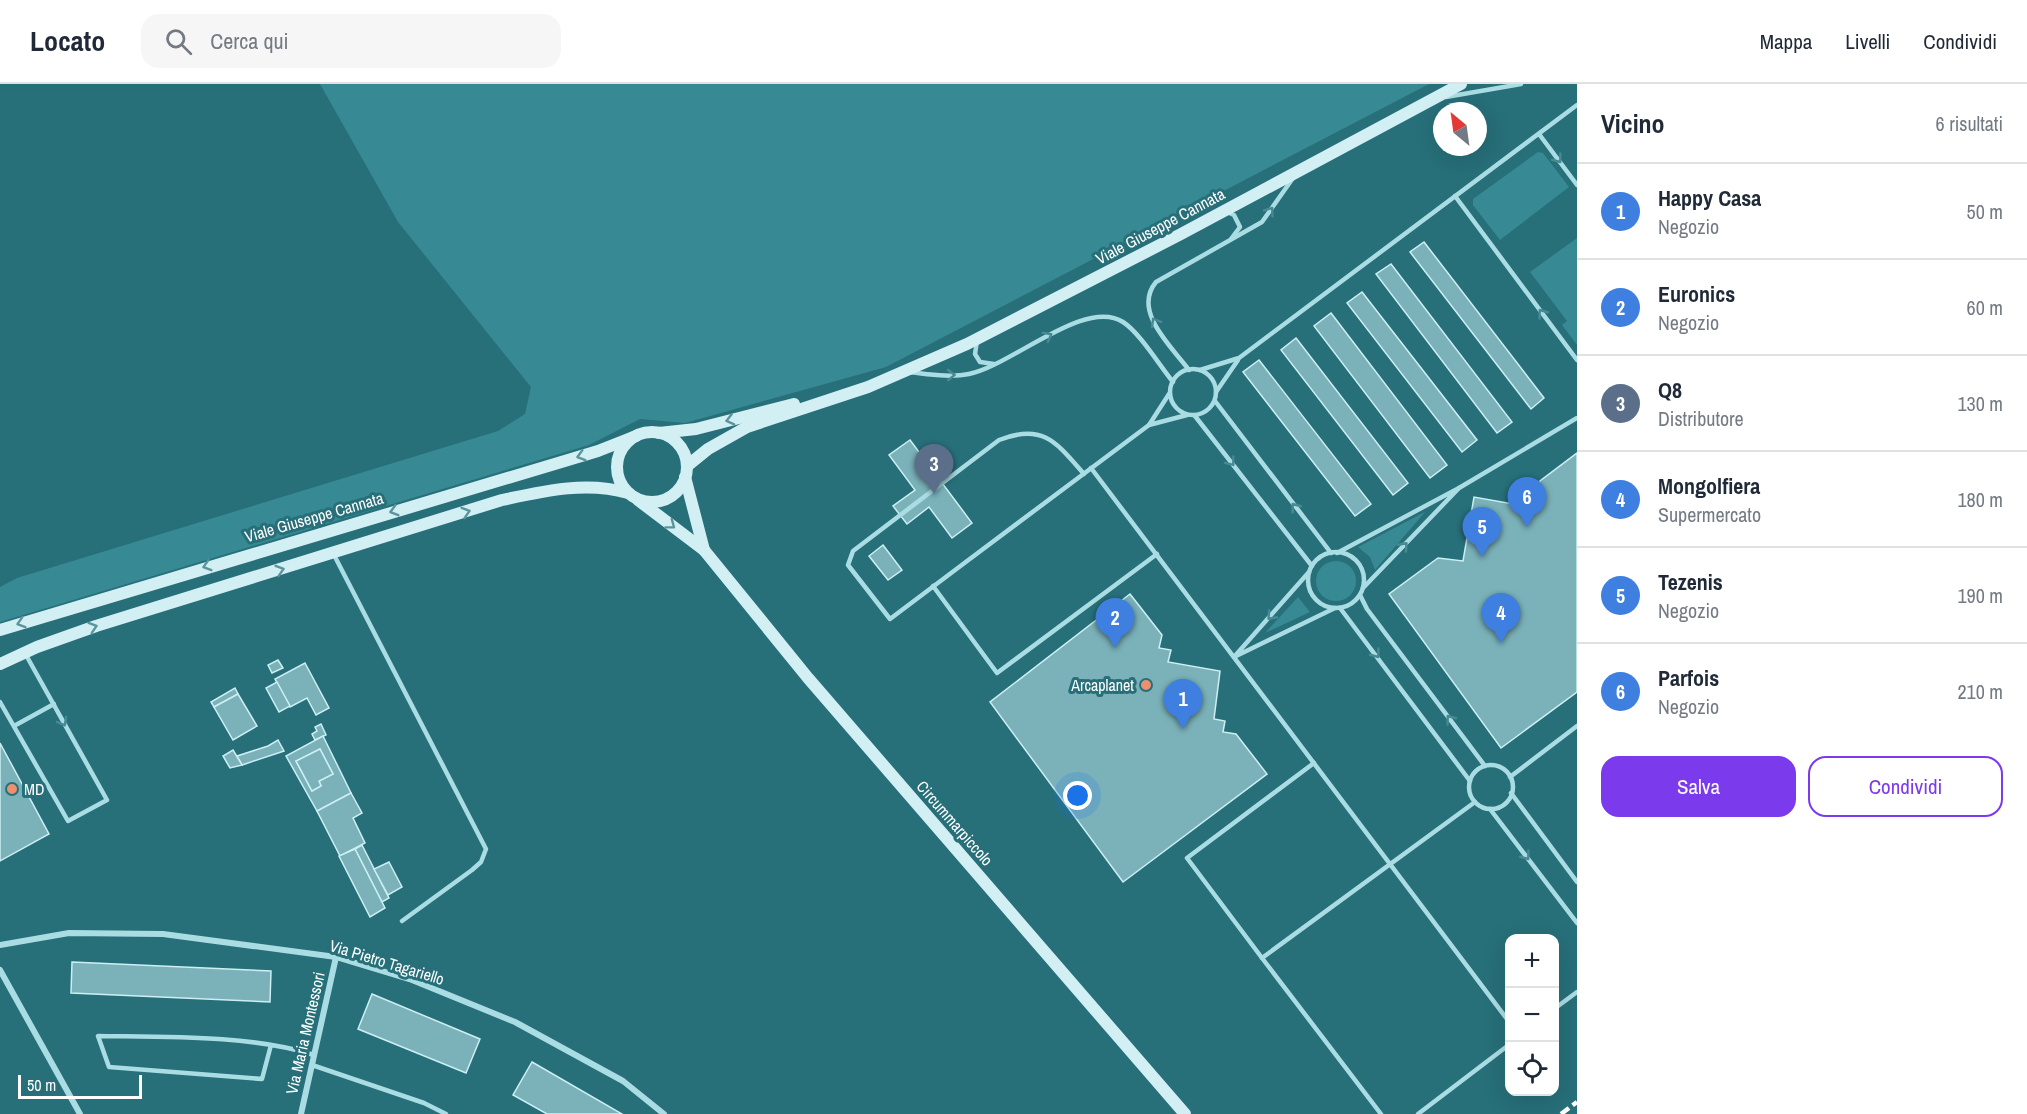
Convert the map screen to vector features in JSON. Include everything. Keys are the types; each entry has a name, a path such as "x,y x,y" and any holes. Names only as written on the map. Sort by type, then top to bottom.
{"street":[{"name":"Viale Giuseppe Cannata","path":"686,472 708,449 747,427 868,387 978,338 1461,84"},
{"name":"Viale Giuseppe Cannata","path":"658,433 696,429 868,387"},
{"path":"0,663 107,622 502,501 543,491 610,488 633,496 661,501 680,488 686,472 685,454 678,444 658,433 636,436 621,452 617,462 621,484 633,496"},
{"name":"Viale Giuseppe Cannata","path":"0,630 598,451 636,436"},
{"name":"Circummarpiccolo","path":"686,472 704,550"},
{"name":"Circummarpiccolo","path":"633,496 704,550 808,678 1185,1114"},
{"name":"Via Pietro Tagariello","path":"0,945 69,933 163,934 336,957 412,980 515,1022 623,1081 664,1114"},
{"name":"Via Maria Montessori","path":"301,1114 336,957"},
{"path":"0,970 81,1114"}],"lane":[{"path":"1434,99 1521,84"},
{"path":"1216,392 1239,358 1577,105"},
{"path":"1539,134 1577,185"},
{"path":"1189,370 1151,319 1146,304 1148,291 1156,282 1262,222 1301,170"},
{"path":"1455,196 1577,360"},
{"path":"1217,214 1229,212 1239,221 1240,227 1229,241"},
{"path":"904,372 969,374 997,364 1075,322 1096,315 1113,317 1125,323 1173,382"},
{"path":"978,338 975,347 980,362 997,364"},
{"path":"1084,474 1061,448 1044,435 1020,432 999,440 853,551 848,565 890,618 1084,474 1149,425 1164,405 1173,382 1189,370 1200,370 1239,358"},
{"path":"1149,425 1187,415 1195,416 1207,411 1215,401 1216,392 1212,378 1200,370"},
{"path":"1170,391 1174,406 1187,415"},
{"path":"1215,401 1334,553 1347,555 1359,564 1363,575 1363,588"},
{"path":"1195,416 1311,569 1308,585 1314,598 1324,606 1338,608 1470,781"},
{"path":"1234,657 1322,556 1334,553 1459,488 1575,419"},
{"path":"1091,468 1505,1018"},
{"path":"1234,657 1349,605 1459,488"},
{"path":"333,553 486,849 481,862 472,870 402,921"},
{"path":"933,586 997,673 1157,554"},
{"path":"1360,595 1368,609 1485,766"},
{"path":"0,702 68,821 107,800 24,652"},
{"path":"14,726 54,705"},
{"path":"1510,777 1577,726"},
{"path":"1314,763 1187,858 1381,1114"},
{"path":"1577,882 1511,793 1510,777 1499,767 1485,766 1475,772 1470,781 1471,796 1475,802 1490,809 1577,922"},
{"path":"1490,809 1504,805 1511,793"},
{"path":"1262,958 1475,802"},
{"path":"1559,1005 1577,992"},
{"path":"271,1045 262,1079 109,1067 98,1036 176,1037 271,1045 291,1047 314,1055"},
{"path":"1418,1114 1505,1047"},
{"path":"312,1065 424,1103 446,1114"}],"shaded area":[{"path":"320,84 1429,84 886,367 685,423 640,419 589,445 0,622 0,587 17,578 498,431 525,414 531,387 398,222"},
{"path":"1538,152 1543,153 1569,187 1500,240 1473,205 1473,199"},
{"path":"1577,238 1577,345 1562,325 1567,321 1530,272"},
{"path":"1425,512 1375,570 1370,557 1358,547"},
{"path":"1336,561 1350,567 1356,581 1350,595 1336,601 1322,595 1316,581 1322,567"},
{"path":"1298,597 1310,612 1265,633"}],"building":[{"path":"1424,242 1544,398 1531,409 1410,252"},
{"path":"1391,264 1512,422 1497,433 1376,274"},
{"path":"1362,292 1477,440 1462,452 1347,303"},
{"path":"1331,313 1447,465 1430,478 1314,326"},
{"path":"1296,338 1408,483 1393,495 1281,350"},
{"path":"1259,360 1371,504 1355,516 1243,372"},
{"path":"910,440 972,523 952,538 929,507 907,524 893,506 915,490 889,455"},
{"path":"1577,453 1577,692 1501,748 1389,594 1438,558 1463,561 1474,497 1536,508 1540,481"},
{"path":"883,545 902,570 888,580 869,556"},
{"path":"1130,594 1162,635 1159,648 1171,650 1168,662 1220,671 1214,719 1225,721 1223,732 1236,734 1267,774 1123,882 990,702"},
{"path":"278,660 283,668 272,673 268,665"},
{"path":"305,663 329,708 316,715 307,698 290,707 275,679"},
{"path":"277,682 290,706 279,712 266,688"},
{"path":"235,688 238,694 214,707 211,702"},
{"path":"238,694 257,726 233,740 214,707"},
{"path":"321,724 326,735 315,740 312,734 317,731 315,727"},
{"path":"323,736 351,793 317,811 286,756","holes":["320,749 333,774 319,781 321,786 312,791 296,761"]},
{"path":"278,740 284,751 242,765 237,756 268,746"},
{"name":"MD","path":"0,743 49,834 0,861"},
{"path":"320,749 333,774 319,781 321,786 312,791 296,761"},
{"path":"233,750 242,765 230,768 223,756"},
{"path":"351,793 362,813 353,818 365,843 340,856 317,811"},
{"path":"362,845 389,898 382,902 355,849"},
{"path":"355,849 385,908 370,917 339,856"},
{"path":"389,862 402,887 388,895 374,869"},
{"path":"72,962 271,971 270,1002 71,993"},
{"path":"372,994 480,1039 466,1073 358,1029"},
{"path":"532,1062 622,1114 547,1114 513,1095"}],"railway":[{"path":"1561,1114 1577,1102"}],"place":[{"name":"Q8","path":"934,494"},
{"name":"Parfois","path":"1527,527"},
{"name":"Tezenis","path":"1482,557"},
{"name":"Mongolfiera","path":"1501,643"},
{"name":"Euronics","path":"1115,648"},
{"name":"Arcaplanet","path":"1146,685"},
{"name":"Happy Casa","path":"1183,729"},
{"name":"MD","path":"12,789"}]}
